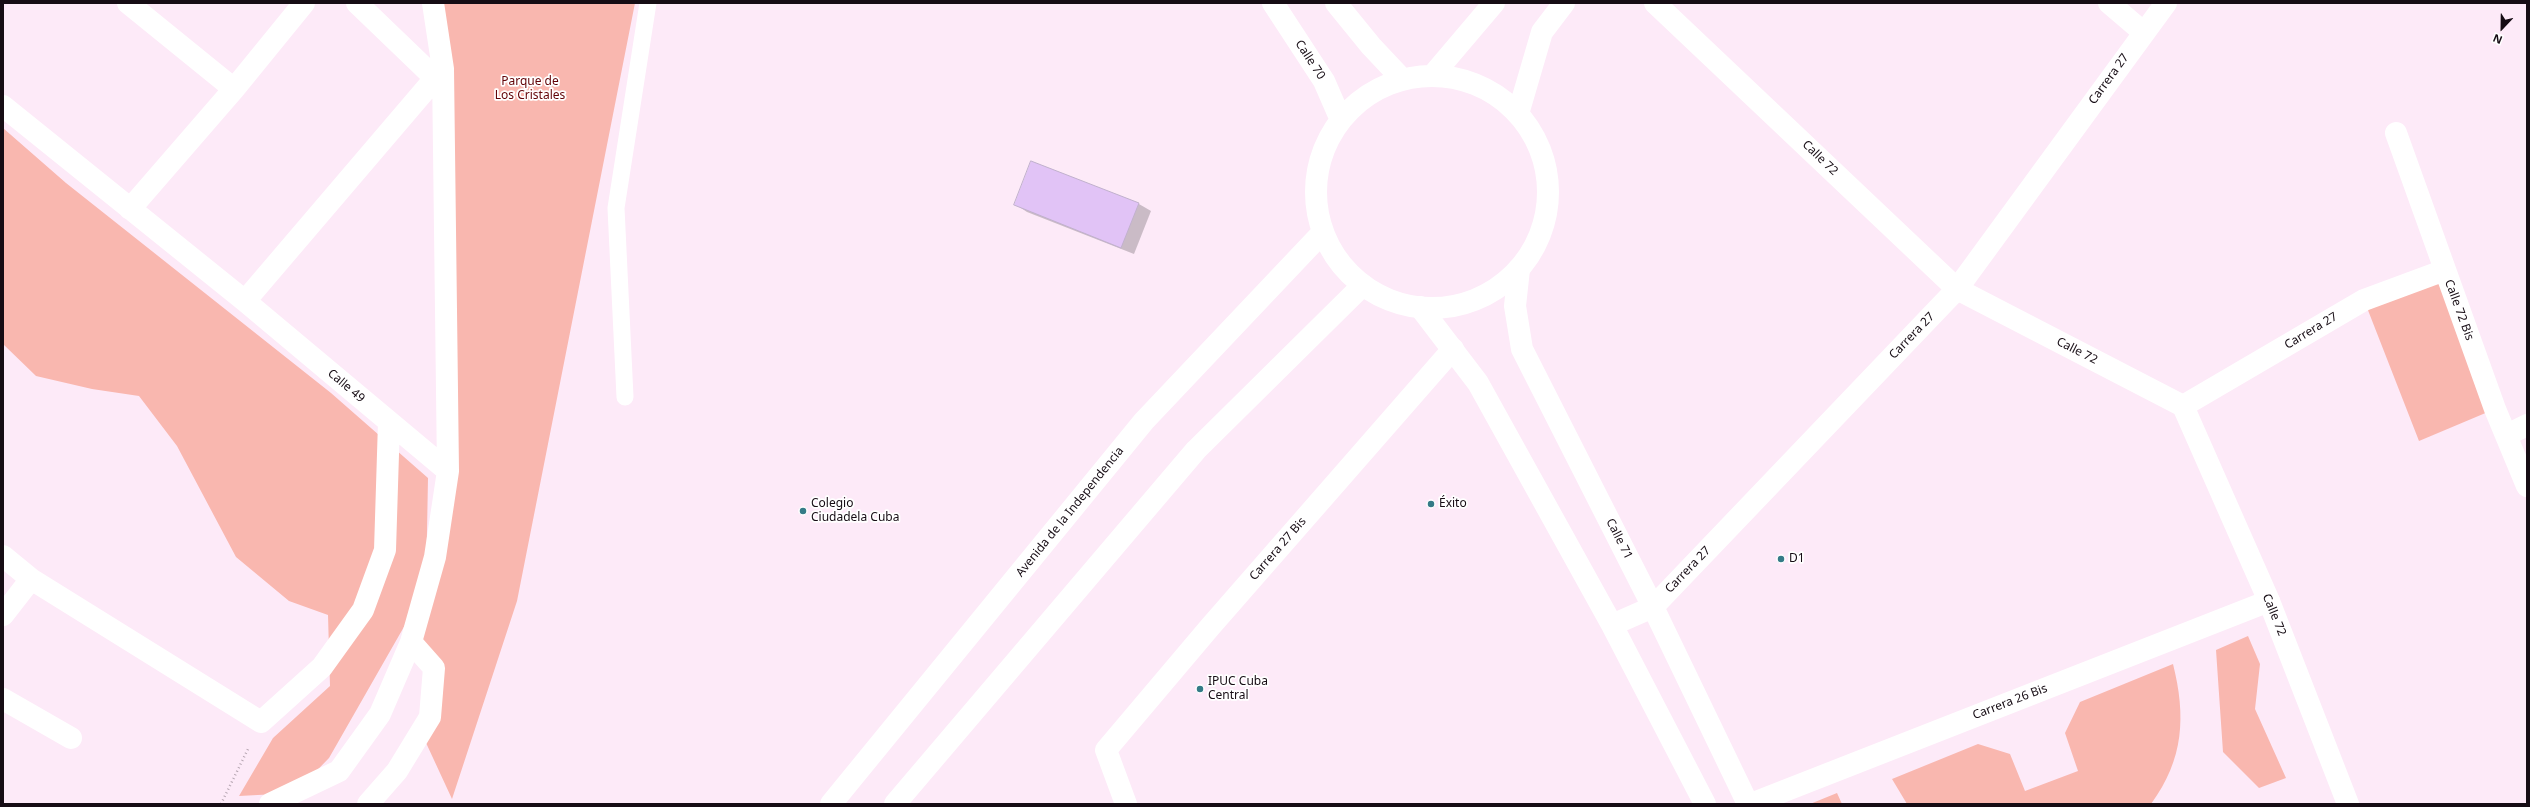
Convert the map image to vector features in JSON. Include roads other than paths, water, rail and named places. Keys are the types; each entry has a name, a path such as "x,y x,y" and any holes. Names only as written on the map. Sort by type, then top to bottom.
{"street":[{"path":"128,3 234,88"},
{"path":"130,209 234,88 304,3"},
{"path":"357,3 439,74"},
{"path":"270,804 339,771 380,714 411,642 435,557 448,471 439,74 433,3"},
{"name":"Calle 70","path":"1273,3 1324,80 1341,120"},
{"path":"1336,3 1371,46 1403,80"},
{"path":"1432,76 1494,3"},
{"path":"1518,114 1542,32 1564,3"},
{"name":"Calle 72","path":"1655,3 1957,289 2183,406 2269,601 2348,804"},
{"path":"2109,3 2143,32"},
{"name":"Carrera 27","path":"1612,625 1653,607 1957,289 2143,32 2166,3"},
{"path":"245,301 439,74"},
{"path":"1432,76 1468,82 1479,86 1502,100 1518,114 1535,138 1545,165 1548,193 1545,221 1535,247 1519,269 1491,292 1456,305 1420,307 1399,303 1363,285 1338,260 1323,232 1316,203 1317,174 1325,145 1341,120 1369,95 1403,80 1432,76"},
{"name":"Calle 49","path":"3,106 245,301 448,471"},
{"name":"Calle 72 Bis","path":"2396,133 2445,270 2527,486"},
{"name":"Avenida de la Independencia","path":"831,804 1144,421 1323,232"},
{"name":"Calle 71","path":"1519,269 1515,306 1522,349 1653,607 1750,804"},
{"name":"Carrera 27","path":"2183,406 2364,300 2445,270"},
{"path":"895,804 1196,450 1363,285"},
{"path":"1420,307 1478,383 1612,625 1705,804"},
{"name":"Carrera 27 Bis","path":"1126,804 1106,750 1210,627 1453,349"},
{"path":"3,556 31,579 261,722 322,667 363,610 385,550 388,422"},
{"path":"2507,435 2527,425"},
{"path":"3,615 31,579"},
{"name":"Carrera 26 Bis","path":"1750,804 2269,601"},
{"path":"368,804 397,771 430,717 434,668 411,642"},
{"path":"3,700 71,738"}],"lane":[{"path":"625,397 616,208 648,3"}],"place":[{"name":"Éxito","path":"1431,504"},
{"name":"Colegio Ciudadela Cuba","path":"803,511"},
{"name":"D1","path":"1781,559"},
{"name":"IPUC Cuba Central","path":"1200,689"}],"park label":[{"name":"Parque de Los Cristales","path":"530,89"}]}
